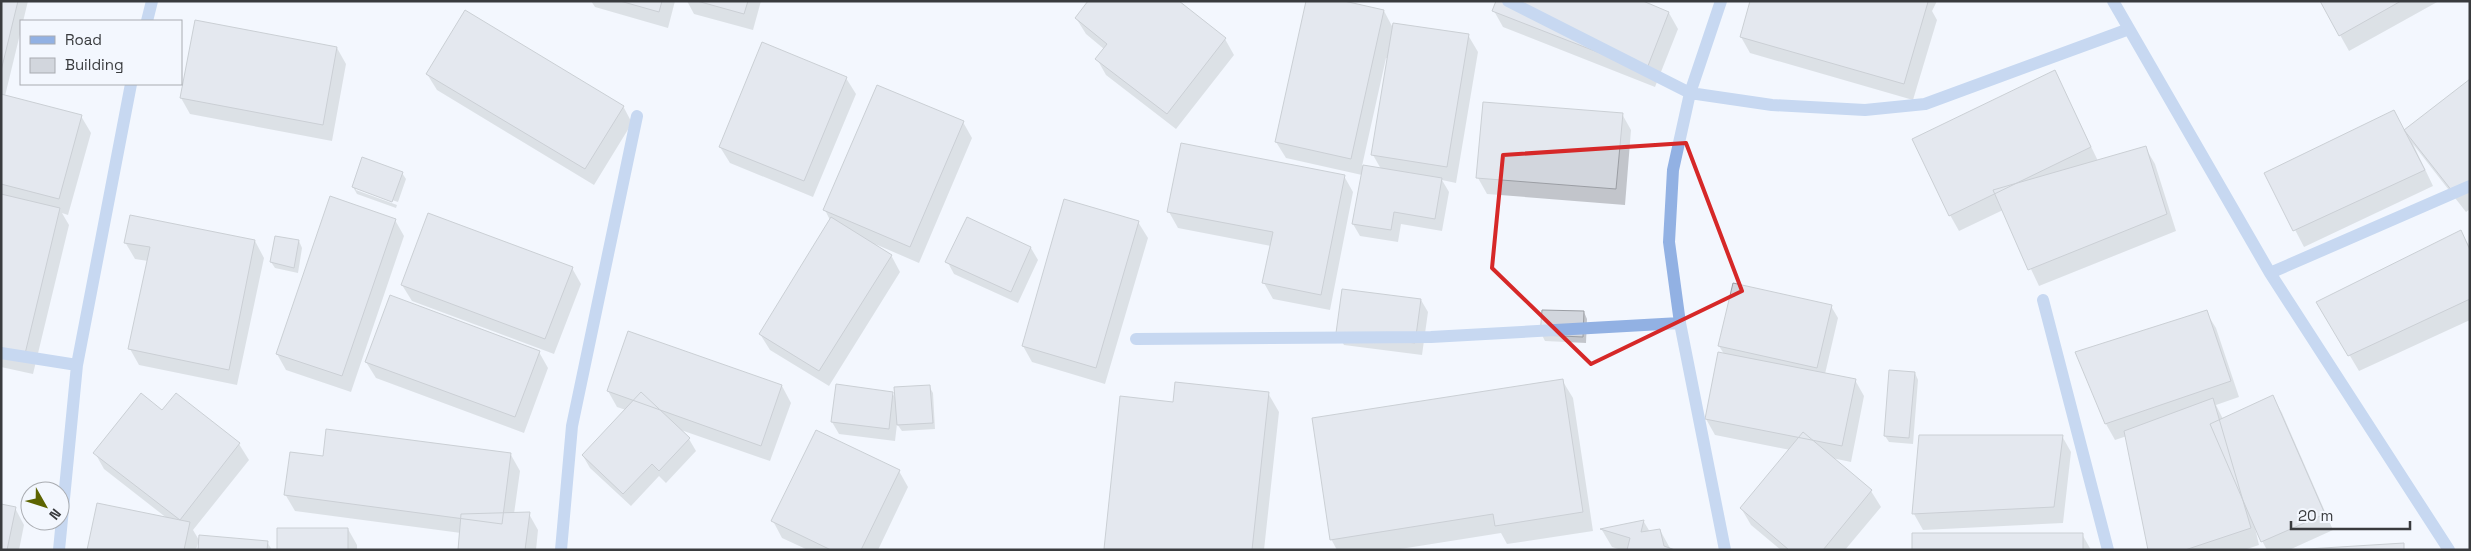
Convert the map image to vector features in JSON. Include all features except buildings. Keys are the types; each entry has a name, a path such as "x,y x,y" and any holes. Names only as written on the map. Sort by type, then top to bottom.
{"street":[{"path":"147,20 152,1"},
{"path":"1508,1 1690,93 1772,105 1865,110 1926,104 2130,29"},
{"path":"1721,1 1690,93 1673,170 1669,242 1680,323 1725,550"},
{"path":"2114,1 2270,273 2449,550"},
{"path":"59,550 77,365 131,85"},
{"path":"561,550 572,426 637,116"},
{"path":"2270,273 2470,186"},
{"path":"2043,300 2108,550"},
{"path":"1136,339 1432,337 1680,323"},
{"path":"1,353 77,365"}],"highlighted area":[{"path":"1686,143 1742,291 1591,364 1492,268 1503,155"}]}
